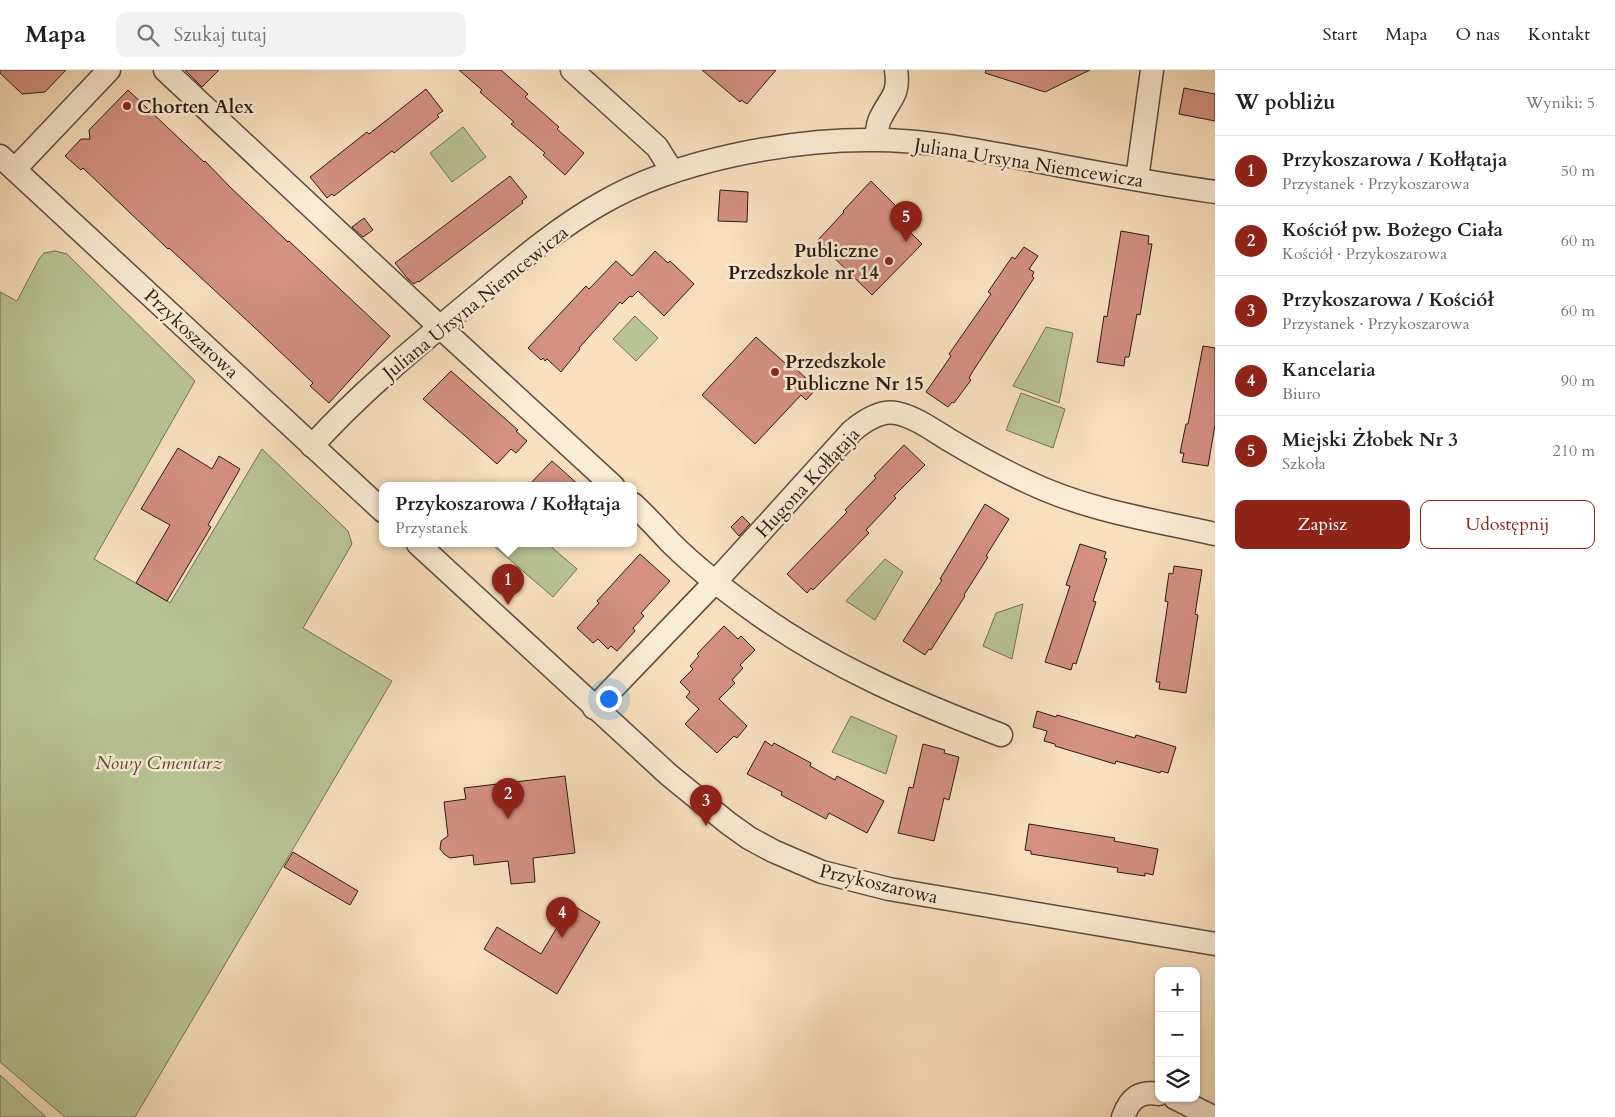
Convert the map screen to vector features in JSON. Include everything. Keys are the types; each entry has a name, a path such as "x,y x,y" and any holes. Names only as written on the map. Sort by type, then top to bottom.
{"street":[{"path":"7,163 109,70"},
{"path":"165,70 440,327 610,482"},
{"path":"572,70 657,146 672,171"},
{"path":"876,140 879,121 896,93 898,83 896,70"},
{"path":"1137,179 1152,70"},
{"name":"Juliana Ursyna Niemcewicza","path":"312,446 362,396 440,327 545,240 602,202 672,171 756,150 822,141 876,140 945,145 1215,192"},
{"name":"Przykoszarowa","path":"7,163 379,507"},
{"name":"Hugona Kołłątaja","path":"594,708 716,581 852,431 868,419 896,413 920,423 980,458 1052,492 1133,516 1215,534"},
{"path":"637,508 670,542 758,614 832,660 876,683 1001,735"},
{"name":"Przykoszarowa","path":"421,547 669,775 728,823 749,838 773,851 822,872 889,889 1215,944"},
{"path":"1125,1112 1135,1097 1146,1092 1155,1093"},
{"path":"1183,1102 1213,1117"}],"green space":[{"path":"463,127 486,157 452,182 430,153"},
{"name":"Nowy Cmentarz","path":"55,251 67,254 195,381 94,559 170,603 262,449 348,531 352,544 303,628 392,681 135,1117 65,1117 0,1062 0,292 17,301 39,259 44,253"},
{"path":"635,316 658,338 636,361 613,339"},
{"path":"1046,327 1073,333 1059,403 1013,386"},
{"path":"1021,393 1065,409 1053,448 1006,430"},
{"path":"495,547 551,547 577,569 553,597"},
{"path":"885,559 903,572 875,620 846,601"},
{"path":"1023,604 1012,659 983,646 996,613"},
{"path":"851,716 897,736 886,774 832,752"},
{"path":"0,1075 46,1117 0,1117"}],"building":[{"path":"0,70 66,70 45,92 22,94 0,73"},
{"path":"185,70 219,70 202,87"},
{"path":"459,70 501,70 528,94 525,97 559,127 557,129 584,153 565,175 543,155 545,153 511,124 514,122 480,92 482,90"},
{"path":"702,70 776,70 747,104 741,100 740,102"},
{"path":"986,70 1090,70 1045,92 985,73"},
{"path":"1184,88 1215,94 1215,121 1179,114"},
{"path":"426,89 443,111 437,115 439,117 394,153 392,151 334,196 332,194 327,198 310,177"},
{"path":"128,90 390,336 329,403 310,386 313,383 254,327 83,168 81,170 65,156 81,139 90,139 89,130"},
{"path":"510,176 527,197 522,201 523,203 419,282 414,284 408,279 395,263"},
{"path":"871,181 904,214 898,220 922,244 872,295 817,241"},
{"path":"720,190 748,192 747,222 718,221"},
{"path":"364,218 373,230 363,237 352,227"},
{"path":"1121,231 1149,236 1148,244 1152,244 1140,315 1137,314 1129,357 1125,357 1124,366 1097,362 1104,316 1107,317"},
{"path":"1024,247 1038,256 1029,269 1034,272 1032,276 1034,278 973,371 969,378 971,380 954,403 952,402 948,407 926,392 951,356 949,354 991,294 988,292 1012,257 1015,259"},
{"path":"655,251 668,263 670,261 694,284 664,316 638,291 622,304 620,302 579,348 561,372 547,359 545,361 543,358 541,360 528,348 586,286 589,289 616,261 632,276"},
{"path":"756,337 817,388 806,400 801,395 755,444 702,395"},
{"path":"1203,346 1215,348 1215,425 1208,466 1182,462 1184,453 1180,453 1186,424 1188,424"},
{"path":"451,371 518,430 516,431 527,441 516,453 511,449 497,464 423,399"},
{"path":"904,445 925,465 894,496 896,498 866,530 869,533 813,590 811,588 807,593 787,574 847,512 845,510"},
{"path":"178,448 212,469 219,456 240,469 208,525 211,527 167,601 136,583 170,525 141,509"},
{"path":"552,461 576,482 532,482"},
{"path":"985,504 1009,519 986,556 988,557 965,596 931,650 929,649 925,655 903,641 942,580 940,579"},
{"path":"742,516 750,524 739,536 731,527"},
{"path":"1080,544 1106,552 1104,558 1107,559 1093,601 1096,602 1076,664 1073,663 1071,670 1045,662 1070,586 1066,585"},
{"path":"640,554 670,581 641,613 644,616 633,628 635,631 617,651 611,646 608,649 598,639 593,643 577,628 599,603 597,601"},
{"path":"1174,566 1202,570 1195,614 1198,615 1186,693 1159,689 1160,682 1156,682 1168,602 1165,601 1169,573 1173,574"},
{"path":"724,626 738,639 741,636 755,650 740,665 743,668 732,680 735,683 719,699 747,726 737,738 734,736 717,753 685,724 699,709 686,697 690,692 680,682 693,669 690,666 699,656 697,654"},
{"path":"1037,711 1135,738 1136,735 1176,747 1168,773 1161,771 1160,773 1116,761 1115,764 1044,741 1047,731 1033,727"},
{"path":"765,741 772,746 774,743 811,763 810,766 835,780 837,776 884,801 867,833 829,813 826,819 781,795 782,792 747,774"},
{"path":"923,744 945,750 944,753 959,757 949,800 944,798 934,841 898,833 909,787 913,788"},
{"path":"565,776 575,853 533,858 535,882 511,884 508,861 474,865 473,855 450,858 440,849 441,841 448,836 444,802 466,799 464,788"},
{"path":"1029,824 1115,838 1114,841 1158,849 1153,875 1145,873 1145,876 1117,872 1118,868 1031,854 1031,851 1025,850"},
{"path":"293,852 358,891 350,905 284,867"},
{"path":"571,904 600,922 557,994 484,949 497,927 541,954"}],"place":[{"name":"Chorten Alex","path":"127,106"},
{"name":"Miejski Żłobek Nr 3","path":"906,242"},
{"name":"Publiczne Przedszkole nr 14","path":"889,261"},
{"name":"Przedszkole Publiczne Nr 15","path":"775,372"},
{"name":"Przykoszarowa / Kołłątaja","path":"508,605"},
{"name":"Kościół pw. Bożego Ciała","path":"508,819"},
{"name":"Przykoszarowa / Kościół","path":"706,826"},
{"name":"Kancelaria","path":"562,938"}]}
